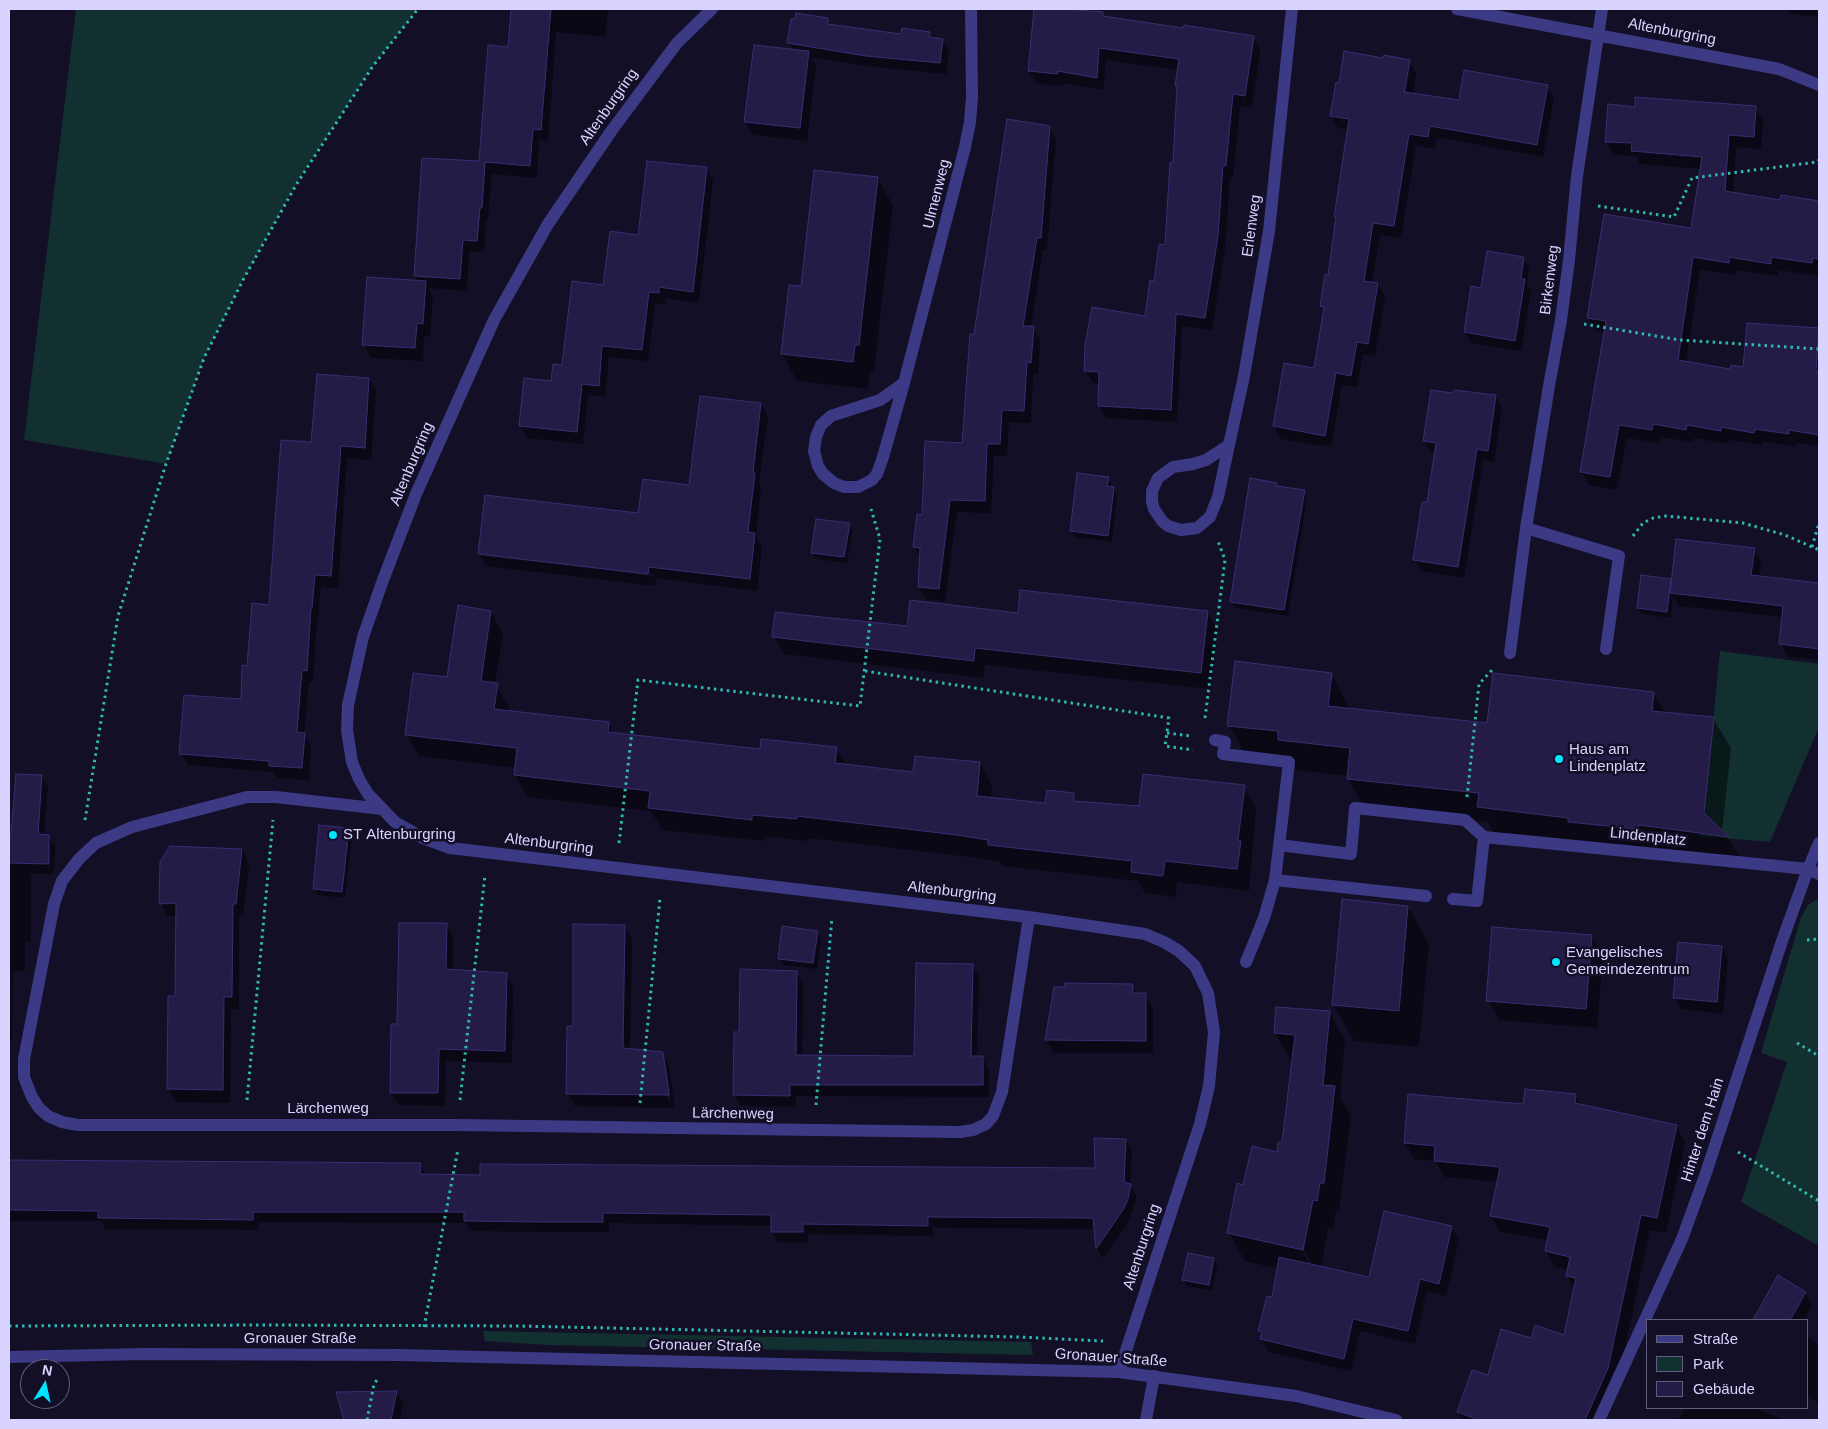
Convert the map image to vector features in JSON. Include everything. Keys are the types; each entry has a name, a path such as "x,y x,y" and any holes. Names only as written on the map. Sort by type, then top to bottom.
{"street":[{"name":"Altenburgring","path":"712,9 677,43 654,71 548,224 494,320 416,494 383,580 364,637 348,705 348,730 352,762 368,794 395,822 423,838 450,848 1029,918 1145,934 1179,951 1195,966 1208,994 1212,1011 1214,1043 1209,1086 1200,1124 1119,1372"},
{"name":"Ulmenweg","path":"865,485 877,474 904,383 967,139 972,97 971,9"},
{"name":"Erlenweg","path":"1210,517 1218,497 1244,376 1269,231 1292,9"},
{"name":"Altenburgring","path":"1458,9 1779,69 1819,84"},
{"name":"Birkenweg","path":"1510,653 1526,528 1561,320 1602,9"},
{"path":"865,485 844,487 834,483 823,474 818,466 814,451 816,437 822,425 831,416 880,400 904,383"},
{"path":"1210,517 1197,528 1189,530 1168,526 1162,522 1154,509 1152,491 1158,478 1164,472 1173,467 1206,460 1229,445"},
{"path":"1526,528 1619,556 1606,649"},
{"path":"1215,740 1225,742 1223,754 1289,762 1275,880 1264,918 1246,962"},
{"name":"Lärchenweg","path":"382,809 276,797 247,797 132,827 96,843 79,859 62,881 38,979 24,1059 24,1077 32,1098 39,1108 48,1116 62,1122 78,1124 244,1126 458,1125 960,1132 973,1130 986,1124 993,1116 1002,1092 1029,918"},
{"path":"1279,845 1351,854 1355,808 1465,820 1484,836 1477,901 1452,899"},
{"name":"Lindenplatz","path":"1484,836 1813,872"},
{"name":"Hinter dem Hain","path":"1599,1420 1682,1239 1813,872 1819,843"},
{"path":"1275,880 1426,896"},
{"name":"Gronauer Straße","path":"9,1357 144,1354 399,1355 1119,1372 1296,1396 1396,1420"},
{"path":"1146,1420 1154,1376"}],"path":[{"path":"79,859 118,616 166,464 204,358 243,280 296,184 373,66 418,9"},
{"path":"1575,203 1674,217 1692,178 1817,162 1819,160"},
{"path":"1561,320 1680,340 1819,348"},
{"path":"616,869 638,680 860,706 880,538 865,485"},
{"path":"1619,556 1642,523 1653,518 1666,516 1743,523 1765,528 1819,550"},
{"path":"1204,728 1225,560 1210,517"},
{"path":"1812,547 1819,523"},
{"path":"1465,820 1480,684 1510,653"},
{"path":"865,670 1169,718 1165,746"},
{"path":"1167,733 1193,736"},
{"path":"244,1126 276,797"},
{"path":"367,1420 374,1384 424,1327 458,1148 458,1125 488,852"},
{"path":"638,1129 662,875"},
{"path":"814,1131 834,894"},
{"path":"1797,1043 1819,1056"},
{"path":"1717,1139 1819,1200"},
{"path":"9,1326 528,1326 1020,1337 1128,1342"}],"green space":[{"path":"76,9 418,9 373,66 296,184 243,280 204,358 166,464 24,440"},
{"path":"1720,651 1819,664 1819,727 1770,842 1698,836 1712,821 1704,813"},
{"path":"1819,898 1819,1246 1741,1202 1787,1062 1761,1053 1801,917 1808,905"},
{"path":"483,1331 1031,1342 1033,1355 548,1345 485,1341"}],"building":[{"path":"511,9 551,9 541,130 533,129 530,166 485,162 482,208 480,208 477,241 463,240 460,279 414,276 422,158 479,161 488,45 508,47"},
{"path":"1034,9 1103,12 1103,16 1183,28 1184,25 1254,36 1245,96 1233,94 1226,166 1223,165 1218,236 1205,318 1176,314 1171,410 1098,406 1099,372 1084,371 1085,345 1092,307 1145,316 1150,280 1154,281 1159,244 1165,245 1170,162 1173,162 1177,86 1175,86 1179,59 1099,48 1097,78 1058,71 1058,74 1028,71"},
{"path":"796,13 828,18 828,24 901,34 902,28 930,32 929,37 943,39 940,63 866,56 787,43 791,19 795,19"},
{"path":"754,45 809,51 800,128 744,122"},
{"path":"1344,51 1383,58 1384,55 1410,60 1404,92 1459,100 1464,70 1548,85 1537,145 1430,126 1428,137 1409,134 1394,226 1373,223 1364,281 1378,283 1368,344 1357,342 1351,376 1336,373 1325,436 1273,426 1284,363 1314,368 1324,307 1320,306 1325,274 1328,275 1336,217 1334,217 1349,119 1330,116 1336,82 1339,83"},
{"path":"1635,97 1756,106 1754,137 1729,135 1725,191 1780,200 1781,195 1819,201 1819,259 1813,258 1812,263 1771,257 1771,264 1729,257 1729,263 1693,257 1678,360 1730,369 1731,365 1743,367 1747,323 1819,328 1816,371 1819,372 1819,435 1789,430 1789,434 1755,429 1754,433 1721,427 1721,431 1687,425 1686,430 1653,424 1652,430 1619,425 1610,477 1580,472 1606,321 1587,318 1604,214 1691,228 1702,157 1631,151 1632,143 1605,142 1608,104 1635,107"},
{"path":"1007,119 1050,126 1041,238 1037,238 1023,326 1034,326 1031,363 1027,362 1024,411 1002,410 1000,444 987,444 985,501 950,500 939,589 918,587 920,548 913,547 917,514 922,515 925,441 962,443 970,334 974,334"},
{"path":"647,161 707,167 693,292 659,287 659,293 649,292 642,350 602,346 599,386 582,384 577,432 519,426 524,378 551,381 553,364 562,365 572,281 603,285 610,231 638,235"},
{"path":"814,170 878,177 859,345 855,345 853,362 781,354 789,285 801,286"},
{"path":"1487,251 1524,257 1521,279 1525,279 1515,341 1464,332 1471,286 1481,288"},
{"path":"367,277 426,281 423,324 417,323 415,348 362,345"},
{"path":"317,374 369,378 365,448 341,446 331,576 315,575 307,671 302,670 297,732 305,733 302,768 269,766 269,761 179,754 184,695 241,699 242,665 247,666 252,603 269,605 281,440 311,442"},
{"path":"1431,390 1452,393 1454,390 1496,395 1488,451 1477,449 1458,567 1413,560 1422,502 1427,502 1436,443 1423,441"},
{"path":"700,396 761,403 748,532 755,533 750,579 649,567 648,574 478,554 485,495 638,513 643,479 689,485"},
{"path":"1077,473 1109,477 1107,486 1114,487 1108,536 1070,531"},
{"path":"1250,478 1277,483 1277,486 1305,490 1284,610 1230,602"},
{"path":"816,519 850,523 844,557 811,553"},
{"path":"1676,539 1755,548 1751,575 1819,583 1819,649 1779,644 1783,606 1670,593"},
{"path":"1641,575 1671,579 1667,612 1637,608"},
{"path":"1020,590 1208,611 1201,673 975,648 974,661 772,637 775,612 907,626 910,600 1018,613"},
{"path":"458,605 491,611 481,681 498,683 494,709 609,722 608,732 760,749 761,739 837,747 835,763 913,772 915,756 980,762 977,796 1045,803 1047,790 1074,793 1074,801 1139,806 1143,774 1245,785 1238,840 1241,841 1237,869 1165,861 1163,876 1131,872 1132,861 988,845 988,840 957,835 797,816 797,819 752,815 752,820 648,808 650,791 514,775 517,748 405,735 413,673 447,677"},
{"path":"1235,661 1332,673 1328,706 1487,723 1493,673 1654,692 1652,711 1714,717 1704,813 1729,837 1639,825 1638,829 1568,822 1568,818 1477,807 1479,793 1347,779 1350,748 1278,740 1278,731 1227,726"},
{"path":"16,774 42,775 38,834 49,835 49,864 9,863 9,834 11,834"},
{"path":"319,825 349,828 342,892 313,889"},
{"path":"170,846 242,849 236,904 233,904 232,997 224,997 223,1090 167,1089 168,996 175,996 176,903 159,904 160,862"},
{"path":"1342,899 1408,906 1399,1011 1332,1005"},
{"path":"399,923 447,923 446,969 507,973 505,1051 439,1049 438,1093 390,1093 391,1024 397,1024"},
{"path":"573,924 625,925 623,1048 663,1052 669,1095 566,1094 567,1026 573,1026"},
{"path":"782,926 818,931 813,963 778,959"},
{"path":"1492,927 1592,935 1586,1009 1486,1001"},
{"path":"1678,942 1722,946 1717,1002 1673,998"},
{"path":"916,963 973,964 971,1056 983,1056 983,1085 790,1085 790,1096 733,1095 734,1032 739,1032 740,969 797,971 796,1055 914,1056"},
{"path":"1065,983 1133,984 1133,993 1146,993 1146,1041 1045,1040 1054,987 1065,987"},
{"path":"1276,1007 1330,1011 1323,1085 1335,1086 1324,1183 1320,1183 1317,1201 1313,1200 1303,1250 1227,1233 1237,1183 1243,1185 1252,1146 1277,1152 1278,1142 1282,1142 1295,1035 1274,1033"},
{"path":"1525,1089 1576,1094 1575,1103 1677,1125 1657,1218 1641,1215 1608,1368 1585,1420 1479,1420 1457,1412 1472,1370 1488,1375 1501,1329 1531,1338 1535,1325 1564,1335 1576,1278 1566,1276 1570,1257 1545,1251 1550,1227 1490,1216 1500,1167 1434,1161 1435,1146 1404,1143 1408,1094 1523,1104"},
{"path":"1094,1138 1126,1139 1124,1182 1131,1184 1128,1199 1123,1210 1096,1249 1093,1218 928,1217 928,1226 803,1224 803,1232 771,1232 771,1215 603,1213 603,1222 541,1222 464,1221 464,1212 253,1212 253,1220 98,1218 98,1211 9,1210 9,1160 421,1163 420,1174 480,1175 480,1164 1095,1168"},
{"path":"1384,1211 1452,1226 1439,1284 1420,1279 1408,1331 1353,1319 1344,1359 1260,1339 1262,1332 1258,1331 1267,1296 1272,1297 1279,1257 1369,1277"},
{"path":"1188,1253 1214,1258 1209,1285 1182,1280"},
{"path":"1778,1275 1806,1292 1791,1319 1754,1319"},
{"path":"397,1391 391,1420 344,1420 336,1392"}],"place":[{"name":"Haus am Lindenplatz","path":"1559,759"},
{"name":"ST Altenburgring","path":"333,835"},
{"name":"Evangelisches Gemeindezentrum","path":"1556,962"}]}
